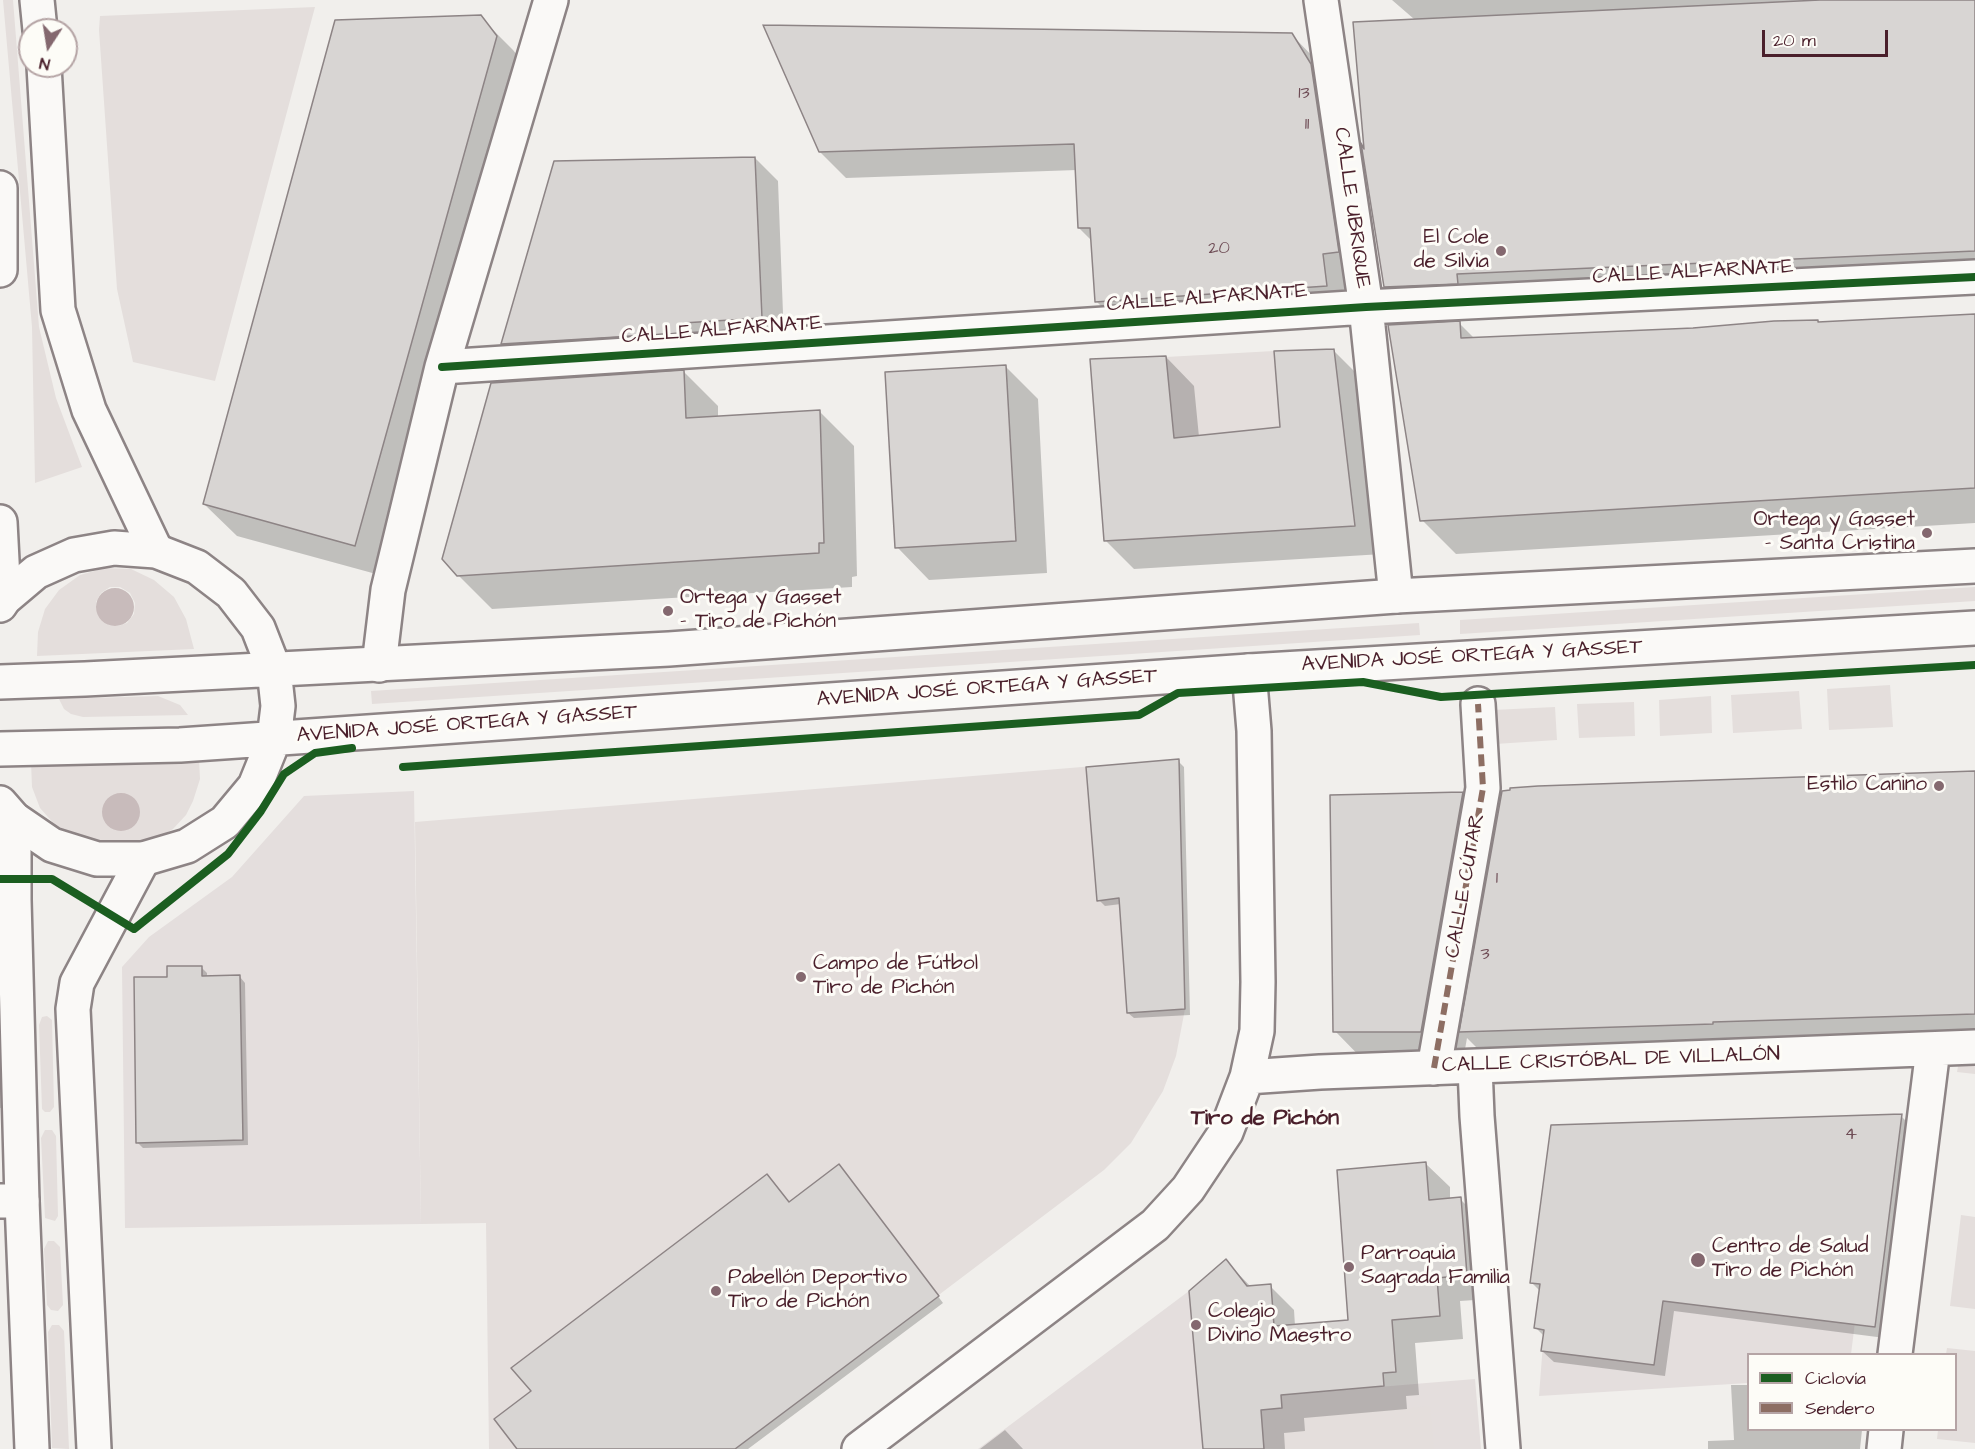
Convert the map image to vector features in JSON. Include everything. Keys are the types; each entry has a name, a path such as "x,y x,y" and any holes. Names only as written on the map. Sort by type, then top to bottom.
{"main road":[{"path":"37,0 39,18"},
{"path":"379,664 388,590 442,367 551,0"},
{"name":"CALLE UBRIQUE","path":"1321,0 1366,307 1396,597"},
{"path":"45,78 58,310 89,410 156,551"},
{"path":"0,191 0,270"},
{"name":"CALLE ALFARNATE","path":"442,367 1366,307 1975,277"},
{"path":"0,522 2,602"},
{"path":"2,602 36,572 74,555 114,548 156,551 197,567 231,593 258,628 274,669 278,706 274,739 255,786 225,822 187,846 143,859 97,859 52,845 7,811"},
{"path":"0,682 85,680 669,649 1396,597 1975,566"},
{"name":"AVENIDA JOSÉ ORTEGA Y GASSET","path":"0,749 180,745 1249,670 1975,628"},
{"path":"859,1449 1155,1225 1188,1189 1226,1132 1247,1077 1257,1031 1254,731 1249,670"},
{"name":"CALLE CÚTAR","path":"1434,1068 1483,788 1478,704"},
{"path":"7,811 14,900 11,1201 32,1449"},
{"path":"94,1449 73,1009 77,983 143,859"},
{"name":"CALLE CRISTÓBAL DE VILLALÓN","path":"1247,1077 1975,1047"},
{"path":"1895,1353 1933,1049"},
{"path":"1475,1066 1503,1449"},
{"path":"1884,1449 1886,1431"}],"shaded area":[{"path":"3,0 13,0 39,327 56,398 82,467 35,483 32,327"},
{"path":"315,7 215,381 133,362 117,289 99,30 100,16"},
{"path":"1274,351 1281,432 1173,438 1166,357"},
{"path":"105,568 131,569 154,580 174,597 186,619 194,649 37,656 38,632 45,609 59,590 80,575","holes":["110,587 120,587 130,593 135,603 134,614 127,623 118,626 109,625 97,612 96,602 101,593"]},
{"path":"1975,587 1975,601 1460,634 1460,620"},
{"path":"115,588 129,593 134,607 129,621 115,626 101,621 96,607 101,593"},
{"path":"1419,623 1420,635 372,704 371,691"},
{"path":"1890,685 1893,727 1829,730 1827,689"},
{"path":"1799,691 1802,729 1733,733 1731,695"},
{"path":"158,696 180,705 188,715 83,717 71,714 64,709 59,699"},
{"path":"1711,696 1712,733 1660,736 1659,700"},
{"path":"1634,702 1635,736 1579,738 1577,704"},
{"path":"1555,707 1557,740 1495,744 1493,710"},
{"path":"199,759 200,779 186,815 173,829 152,841 124,846 74,840 56,826 40,808 32,787 31,762"},
{"name":"Campo de Fútbol Tiro de Pichón","path":"1179,759 1185,1009 1176,1056 1163,1091 1131,1143 1104,1170 735,1449 489,1449 486,1223 421,1224 415,822"},
{"path":"414,791 421,1224 125,1228 122,967 149,937 232,877 304,796"},
{"path":"121,793 135,798 140,812 135,826 121,831 107,826 102,812 107,798"},
{"path":"47,1016 52,1020 54,1107 50,1112 42,1109 39,1025 42,1017"},
{"path":"1959,1061 1975,1061 1975,1074 1957,1072"},
{"path":"45,1130 52,1130 56,1136 58,1216 55,1221 45,1218 41,1138"},
{"name":"Centro de Salud Tiro de Pichón","path":"1879,1134 1851,1353 1747,1353 1747,1383 1539,1396 1544,1330 1534,1328 1539,1284 1530,1283 1548,1146"},
{"path":"1961,1215 1975,1217 1975,1309 1950,1306"},
{"path":"48,1241 54,1241 60,1247 63,1305 58,1311 51,1310 47,1305 44,1249"},
{"name":"Colegio Divino Maestro","path":"1226,1259 1281,1395 1475,1379 1481,1449 978,1449 1189,1291"},
{"path":"52,1325 59,1325 64,1331 69,1449 52,1448 48,1332"},
{"path":"1947,1348 1975,1351 1975,1443 1937,1439 1938,1431 1957,1431 1957,1353 1946,1353"},
{"path":"1430,1406 1434,1449 1277,1449 1275,1420"}],"building":[{"path":"1820,0 1975,0 1975,251 1457,274 1458,284 1384,287 1361,143 1364,149 1353,22"},
{"path":"481,15 497,36 355,546 203,504 335,20"},
{"path":"763,25 1292,33 1311,64 1339,252 1323,254 1327,286 1095,302 1090,228 1078,228 1074,144 819,152"},
{"path":"755,157 762,318 683,323 683,333 501,344 554,161"},
{"path":"1975,314 1975,488 1420,521 1388,325 1460,321 1461,338 1693,328 1774,321 1818,320 1818,322"},
{"path":"1334,349 1355,526 1104,541 1090,359 1166,356 1174,438 1280,427 1274,351"},
{"path":"1006,365 1016,541 895,548 885,372"},
{"path":"684,370 686,418 820,410 824,543 819,543 819,553 457,576 442,559 491,383"},
{"path":"1179,759 1185,1009 1127,1013 1119,898 1097,901 1086,767"},
{"path":"1975,771 1975,1014 1459,1032 1502,791 1510,790 1510,788 1538,786"},
{"path":"1463,792 1421,1032 1333,1032 1330,795"},
{"path":"167,966 202,966 202,976 240,975 243,1140 136,1143 134,977 167,977"},
{"name":"Centro de Salud Tiro de Pichón","path":"1902,1114 1875,1327 1663,1301 1654,1365 1541,1351 1544,1330 1534,1328 1540,1284 1530,1283 1551,1125"},
{"path":"1426,1162 1429,1200 1461,1197 1467,1275 1437,1278 1440,1316 1392,1320 1396,1372 1383,1373 1384,1386 1281,1395 1282,1408 1261,1410 1264,1449 1203,1449 1189,1291 1226,1259 1247,1286 1271,1284 1274,1326 1348,1320 1337,1170"},
{"path":"839,1164 939,1296 735,1449 517,1449 494,1419 531,1391 511,1368 767,1174 789,1202"}],"marked path":[{"path":"1434,1068 1483,788 1478,704"}],"cycle path":[{"path":"442,367 1366,307 1975,277"},
{"path":"403,767 1139,715 1178,693 1363,682 1441,697 1975,665"},
{"path":"0,879 52,879 134,929 228,854 261,811 284,774 315,753 352,748"}],"place":[{"name":"El Cole de Silvia","path":"1501,251"},
{"name":"Ortega y Gasset - Santa Cristina","path":"1927,533"},
{"name":"Ortega y Gasset - Tiro de Pichón","path":"668,611"},
{"name":"Estilo Canino","path":"1939,786"},
{"name":"Campo de Fútbol Tiro de Pichón","path":"801,977"},
{"name":"Centro de Salud Tiro de Pichón","path":"1698,1260"},
{"name":"Parroquia Sagrada Familia","path":"1349,1267"},
{"name":"Pabellón Deportivo Tiro de Pichón","path":"716,1291"},
{"name":"Colegio Divino Maestro","path":"1196,1325"}],"district":[{"name":"Tiro de Pichón","path":"1265,1119"}]}
